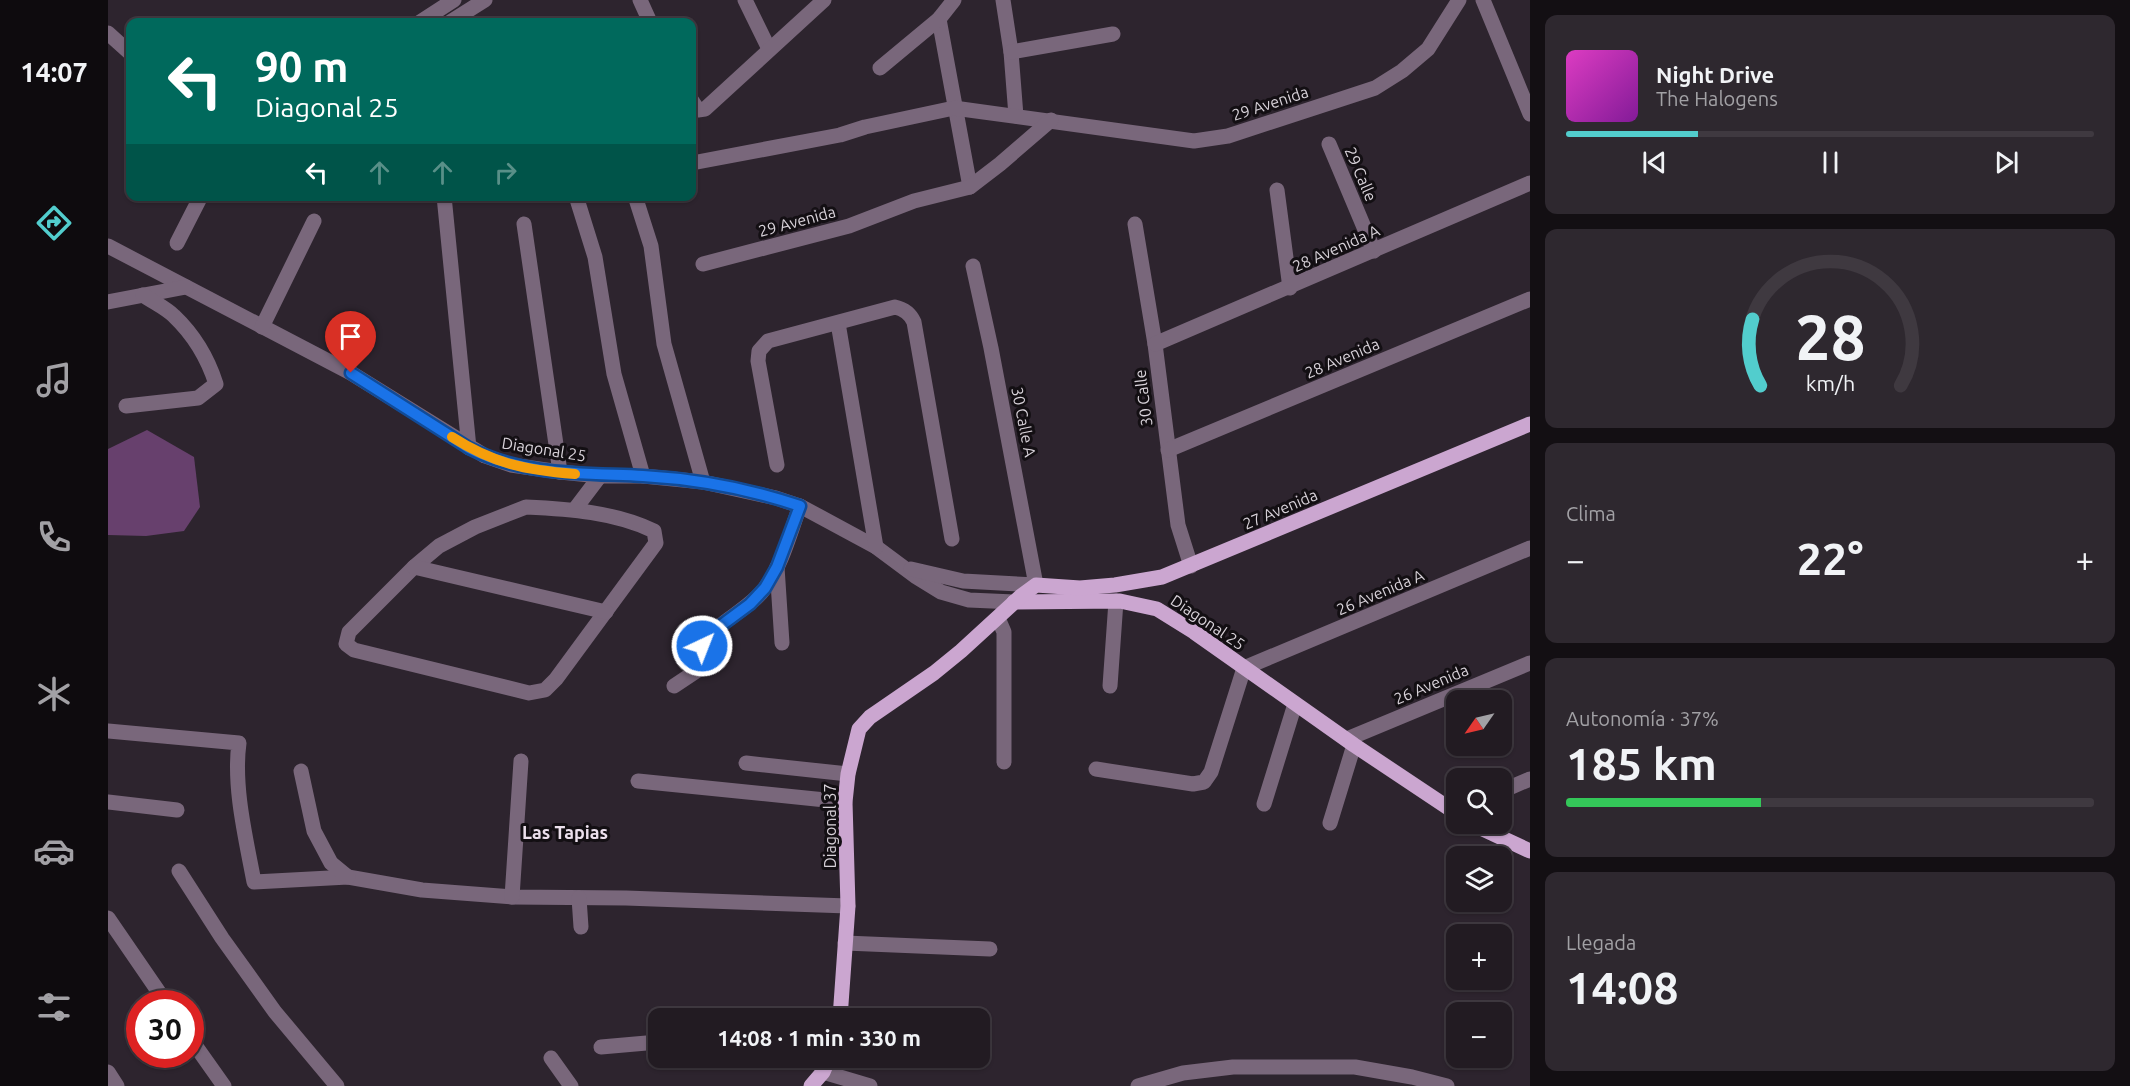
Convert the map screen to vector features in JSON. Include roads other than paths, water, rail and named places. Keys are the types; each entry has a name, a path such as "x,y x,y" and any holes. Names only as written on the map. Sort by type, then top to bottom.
{"main road":[{"name":"27 Avenida","path":"1036,585 1080,588 1147,581 1191,566 1530,424"},
{"path":"1146,605 1147,581"},
{"name":"Diagonal 37","path":"841,1008 848,906 845,802 856,734 866,721 934,674 1036,585"},
{"name":"Diagonal 25","path":"1014,602 1116,601 1146,605 1157,609 1171,616 1295,704 1446,805"},
{"path":"1493,834 1530,851"},
{"path":"811,1086 825,1068"}],"street":[{"path":"426,18 454,0"},
{"path":"456,18 485,0"},
{"path":"640,0 648,18"},
{"path":"745,0 769,49"},
{"path":"696,106 705,109 824,0"},
{"path":"880,68 939,19 954,0"},
{"path":"1003,0 1011,52 1016,116"},
{"name":"29 Avenida","path":"696,162 840,135 865,127 954,108 1194,141 1228,136 1375,88 1402,71 1428,50 1459,0"},
{"path":"1483,0 1530,114"},
{"path":"939,19 970,187"},
{"path":"1011,52 1113,34"},
{"path":"108,35 126,50"},
{"name":"29 Avenida","path":"703,264 849,226 914,201 970,187 1051,120"},
{"name":"29 Calle","path":"1329,144 1374,251"},
{"name":"28 Avenida A","path":"1155,344 1290,288 1530,183"},
{"path":"1277,190 1290,288"},
{"path":"177,243 198,201"},
{"path":"444,201 469,448"},
{"path":"578,201 595,257 614,374 643,476"},
{"path":"637,201 651,246 664,344 703,482"},
{"path":"262,327 314,221"},
{"path":"524,224 560,472"},
{"name":"30 Calle","path":"1135,224 1155,344 1178,525 1191,566"},
{"name":"Diagonal 25","path":"108,246 351,373 485,456 511,465 560,472 703,482 776,498 800,506 876,547 928,585 956,597 1014,602"},
{"name":"30 Calle A","path":"973,266 992,348 1036,585"},
{"path":"108,302 186,287"},
{"path":"126,406 198,398 216,384 211,369 193,337 173,315 143,295"},
{"name":"28 Avenida","path":"1168,450 1530,299"},
{"path":"777,465 758,361 759,351 768,341 895,307 905,310 912,318 952,539"},
{"path":"838,322 876,547"},
{"path":"575,509 600,476"},
{"path":"675,687 701,668 702,646 719,627 750,604 765,588 777,567 800,506"},
{"path":"526,507 575,509 640,524 654,531 656,543 556,680 545,690 529,693 354,650 346,644 349,632 414,567 439,546 476,526 526,507"},
{"name":"26 Avenida A","path":"1244,668 1530,548"},
{"name":"Diagonal 25","path":"903,566 963,581 1036,585"},
{"path":"414,567 606,612"},
{"path":"777,567 782,644"},
{"path":"1110,686 1116,601"},
{"path":"998,618 1004,632 1004,762"},
{"name":"26 Avenida","path":"1351,742 1530,663"},
{"path":"1096,770 1193,784 1204,782 1211,772 1244,668"},
{"path":"1264,804 1295,704"},
{"path":"108,731 239,743 237,758 239,785 254,882 348,877 422,890 512,897 848,906"},
{"path":"1330,823 1351,742"},
{"path":"512,897 521,761"},
{"path":"746,763 848,774"},
{"path":"301,771 314,831 331,863 348,877"},
{"path":"1512,786 1530,779"},
{"path":"638,781 845,802"},
{"path":"108,802 177,810"},
{"path":"179,872 222,938 275,1012 337,1086"},
{"path":"579,897 581,927"},
{"path":"108,918 157,990"},
{"path":"845,943 990,949"},
{"path":"601,1047 648,1043"},
{"path":"204,1058 224,1086"},
{"path":"551,1058 571,1086"},
{"path":"1138,1086 1208,1069 1355,1067 1447,1086"},
{"path":"108,1072 117,1086"},
{"path":"823,1072 870,1086"}],"district":[{"name":"Las Tapias","path":"565,833"}]}
